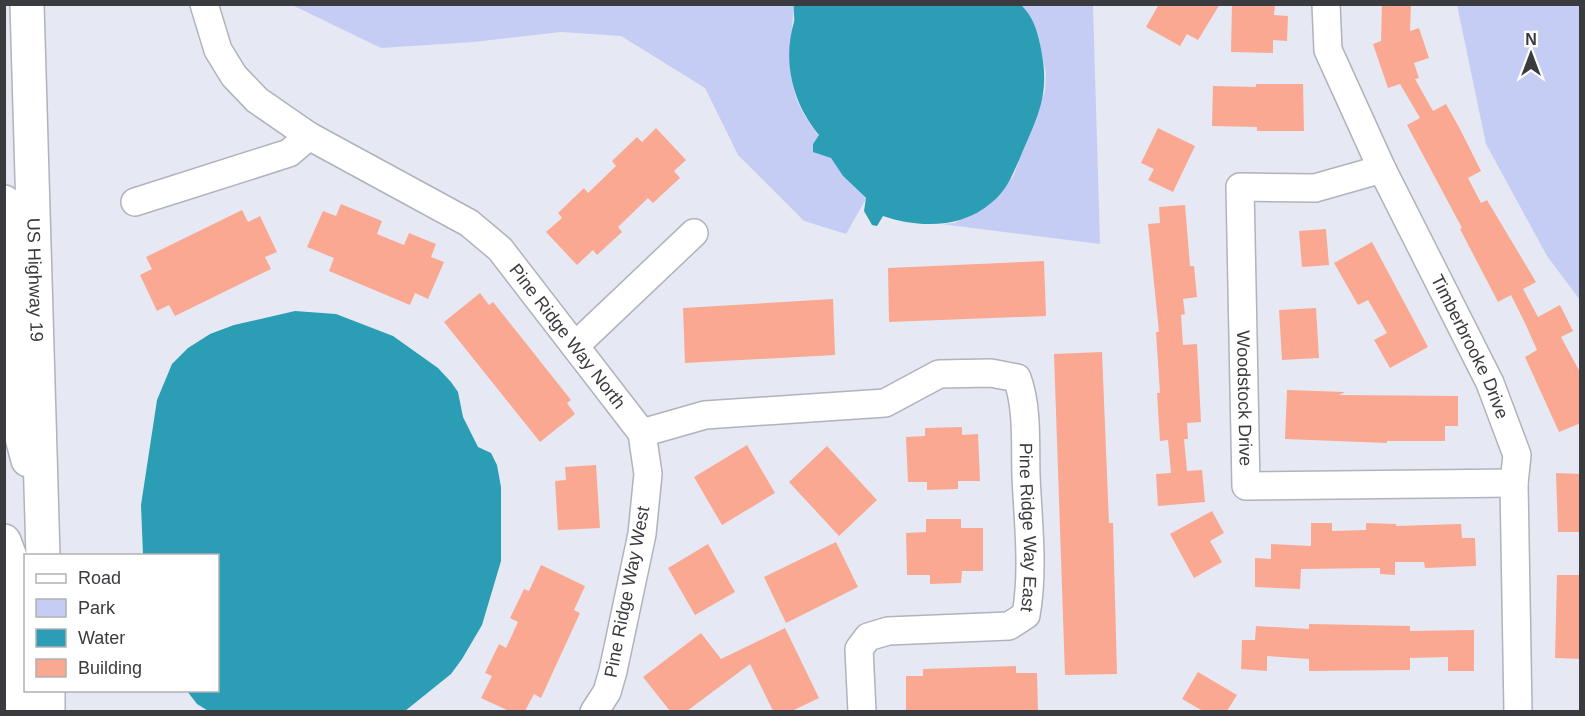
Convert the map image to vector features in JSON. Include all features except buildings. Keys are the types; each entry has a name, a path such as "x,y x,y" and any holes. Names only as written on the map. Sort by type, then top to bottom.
{"highway":[{"name":"US Highway 19","path":"27,4 43,554"},
{"path":"4,202 14,408 41,508"},
{"path":"4,541 12,562 19,711"},
{"path":"48,692 48,711"}],"street":[{"name":"Pine Ridge Way North","path":"204,4 218,50 234,76 257,100 309,136 469,223 500,249 642,433"},
{"name":"Timberbrooke Drive","path":"1326,4 1328,50 1382,169 1490,383 1517,455 1514,483 1518,711"},
{"path":"135,202 289,153 309,136"},
{"name":"Woodstock Drive","path":"1382,169 1315,188 1240,187 1246,486 1514,483"},
{"path":"575,346 694,233"},
{"name":"Pine Ridge Way East","path":"642,433 705,416 885,404 939,374 991,373 1017,378 1022,392 1030,572 1026,615 1009,626 888,631 868,637 859,649 862,711"},
{"name":"Pine Ridge Way West","path":"594,711 607,692 613,671 642,534 648,474 642,433"}],"green space":[{"path":"292,5 794,5 790,57 793,88 798,103 819,136 813,144 831,158 843,176 866,199 846,234 804,221 738,155 705,88 621,36 561,32 474,42 381,48"},
{"path":"1020,5 1093,5 1100,244 941,224 955,223 1013,177 1045,91 1046,74 1038,34 1025,9"},
{"path":"1457,5 1580,5 1580,300 1547,256 1486,144"}],"water":[{"path":"794,4 1020,4 1031,18 1037,33 1043,61 1044,90 1038,115 1020,158 997,198 979,212 953,222 910,223 883,216 877,226 872,225 864,211 866,198 843,176 831,158 813,152 813,144 819,135 802,110 796,96 790,67 789,52"},
{"path":"295,311 336,314 393,336 438,368 451,382 458,392 463,417 478,447 491,453 497,465 501,487 501,561 482,625 451,674 405,711 210,712 197,704 188,692 219,692 219,554 143,554 141,505 157,400 172,364 188,348 210,334 234,325"}]}
